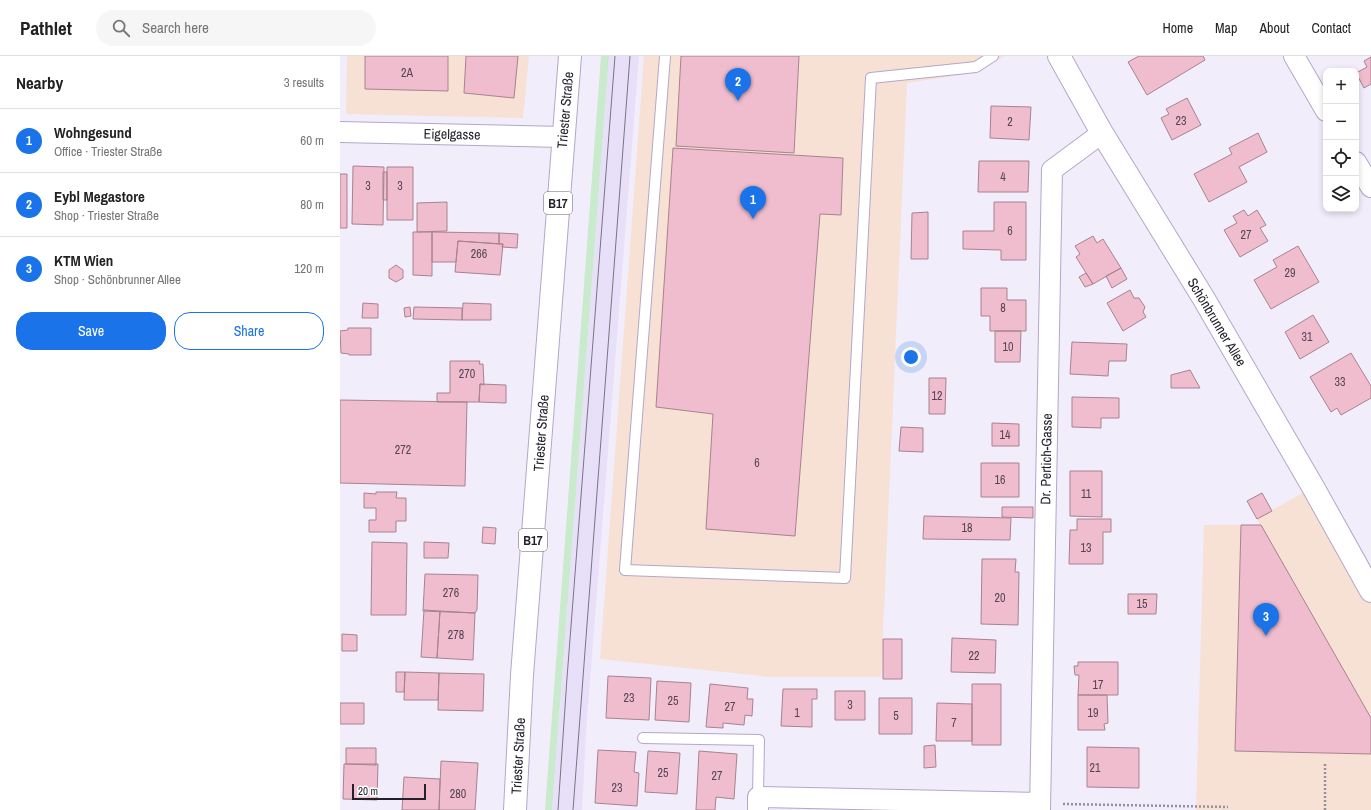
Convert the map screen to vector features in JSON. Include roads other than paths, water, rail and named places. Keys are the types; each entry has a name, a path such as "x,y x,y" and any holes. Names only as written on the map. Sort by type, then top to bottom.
{"main road":[{"name":"Triester Straße","path":"515,810 522,675 570,56"},
{"name":"Schönbrunner Allee","path":"1059,56 1102,133 1208,306 1313,487 1371,591"}],"street":[{"path":"1294,56 1323,106"},
{"name":"Eigelgasse","path":"340,132 563,136"},
{"name":"Dr. Pertich-Gasse","path":"1040,806 1052,170 1102,133"},
{"path":"1359,167 1371,187"},
{"path":"758,803 1040,806"}],"lane":[{"path":"665,56 625,570 845,578 871,78 976,67 993,56"},
{"path":"643,738 759,740 758,803"}],"tram line":[{"path":"558,810 615,56"},
{"path":"573,810 630,56"}],"place":[{"name":"Eybl Megastore","path":"738,101"},
{"name":"Wohngesund","path":"753,219"},
{"name":"KTM Wien","path":"1266,636"}]}
